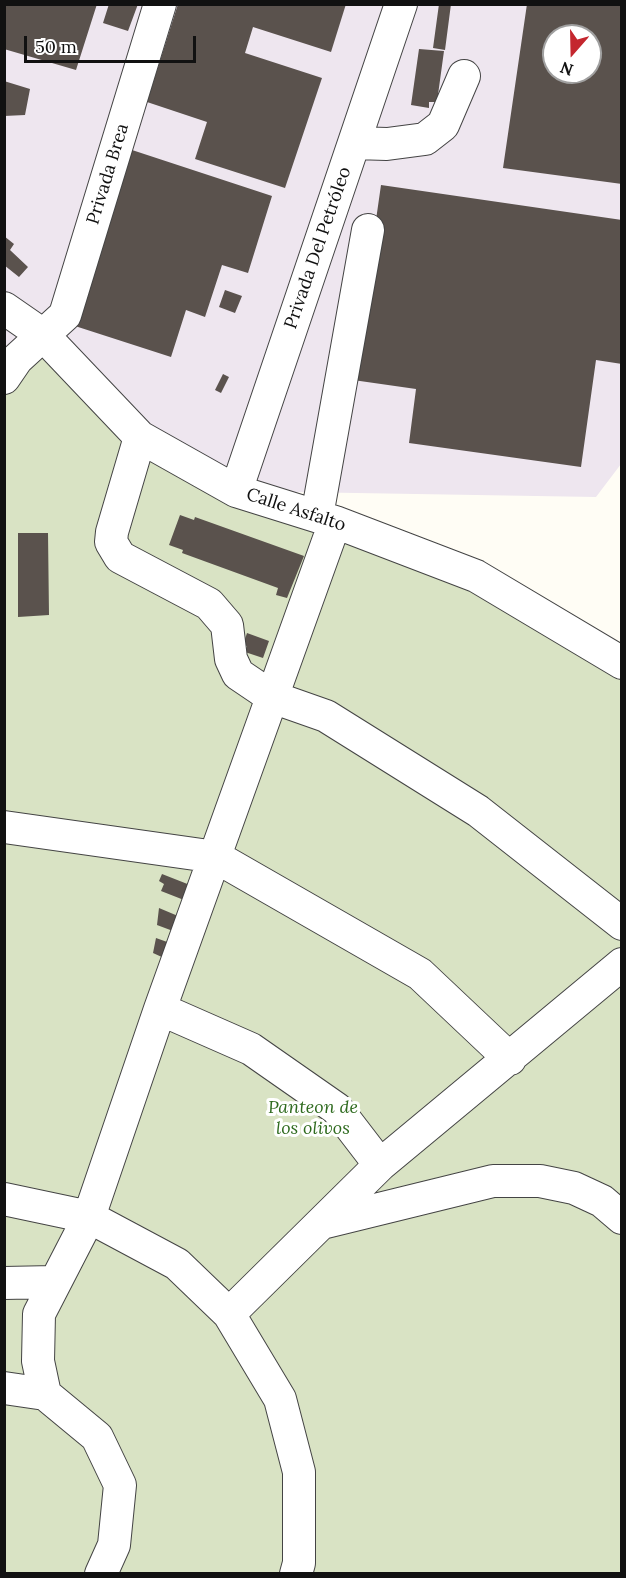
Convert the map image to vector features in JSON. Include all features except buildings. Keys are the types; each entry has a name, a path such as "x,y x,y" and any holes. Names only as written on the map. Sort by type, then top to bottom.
{"street":[{"name":"Privada Brea","path":"4,378 17,359 64,315 160,4"},
{"name":"Privada Del Petróleo","path":"236,491 401,4"},
{"path":"354,143 387,144 425,139 443,125 464,76"},
{"path":"45,1394 38,1360 39,1314 89,1217 160,1009 272,697 326,519 368,230"},
{"name":"Calle Asfalto","path":"4,308 43,335 140,437 236,491 326,519 476,576 621,663"},
{"path":"140,437 112,532 111,542 120,557 208,604 226,625 231,659 237,674 272,697 326,716 478,811 621,924"},
{"path":"4,826 216,856 420,974 510,1059"},
{"path":"229,1314 380,1165 510,1059 621,964"},
{"path":"160,1009 250,1048 337,1109 380,1165"},
{"path":"321,1223 493,1181 540,1181 574,1188 602,1201 621,1218"},
{"path":"4,1199 89,1217 177,1264 229,1314 280,1399 299,1472 299,1563 296,1574"},
{"path":"4,1283 54,1282"},
{"path":"4,1388 45,1394 97,1437 120,1485 114,1545 101,1574"}],"shaded area":[{"path":"5,5 621,5 621,464 596,497 236,491 5,376"}],"green space":[{"name":"Panteon de los olivos","path":"43,335 140,437 335,522 621,663 621,1573 5,1573 4,376"}]}
